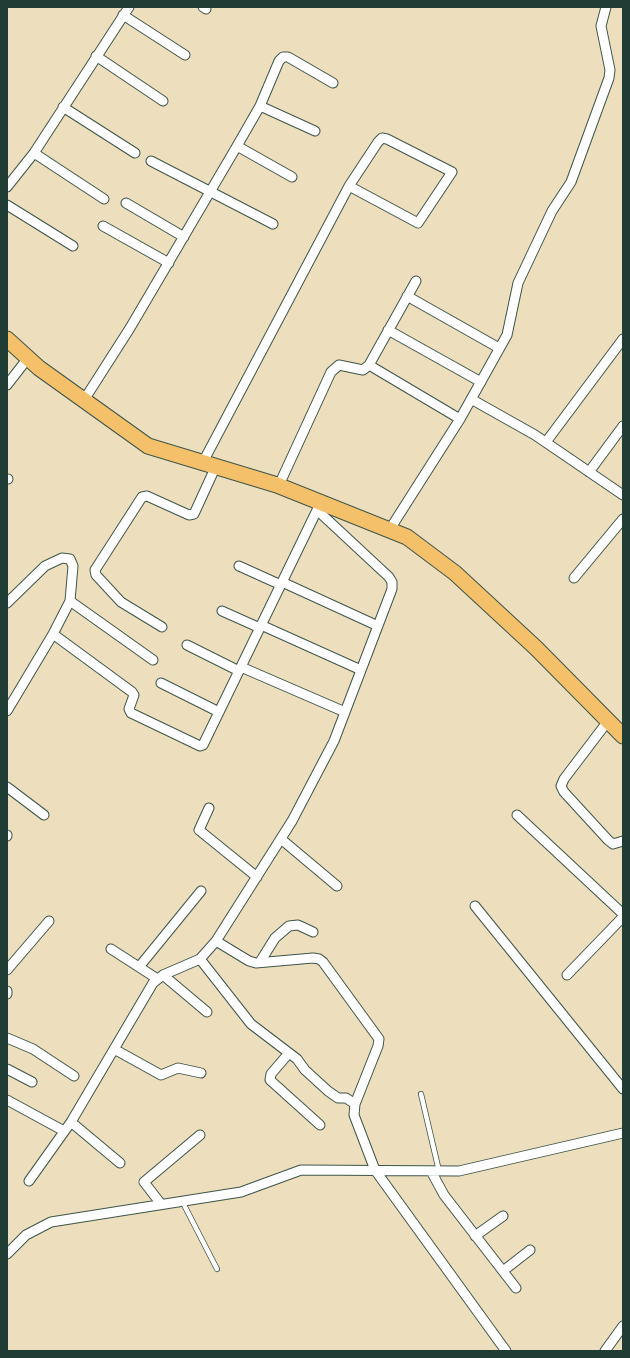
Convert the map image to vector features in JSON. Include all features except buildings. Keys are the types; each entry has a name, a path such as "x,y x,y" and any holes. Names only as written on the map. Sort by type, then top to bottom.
{"highway":[{"path":"7,339 28,358 148,446 280,485 319,506 390,529 407,537 455,573 536,648 623,736"}],"street":[{"path":"7,187 34,153 129,7"},
{"path":"390,529 460,419 500,348 509,327 518,283 552,211 570,182 609,78 610,70 601,26 606,7"},
{"path":"123,15 184,55"},
{"path":"96,56 164,101"},
{"path":"84,400 130,328 237,146 260,106 279,61 283,57 288,57 332,83"},
{"path":"260,106 316,131"},
{"path":"64,107 135,153"},
{"path":"162,627 121,602 96,575 95,570 142,497 147,496 190,515 194,514 210,464 349,186 382,138 452,172 418,223 349,186"},
{"path":"237,146 292,177"},
{"path":"34,153 104,198"},
{"path":"151,161 273,224"},
{"path":"126,203 184,237"},
{"path":"7,205 72,246"},
{"path":"103,226 168,263"},
{"path":"280,485 332,372 339,365 363,370 369,365 416,281"},
{"path":"407,296 500,348"},
{"path":"388,330 481,382"},
{"path":"546,442 623,339"},
{"path":"7,385 28,358"},
{"path":"369,365 460,419"},
{"path":"471,399 546,442 623,495"},
{"path":"589,472 623,426"},
{"path":"29,1181 71,1122 114,1049 160,977 200,960 216,941 298,812 329,751 345,712 392,589 392,582 319,506 203,745 193,742 131,713 129,709 134,695 132,692 54,634"},
{"path":"574,578 623,519"},
{"path":"7,603 45,566 62,558 70,559 73,566 70,601 54,634 7,711"},
{"path":"239,566 378,626"},
{"path":"70,601 153,660"},
{"path":"222,610 361,670"},
{"path":"187,645 240,669 345,712"},
{"path":"161,683 219,712"},
{"path":"608,721 564,779 562,786 564,792 608,840 613,844 623,841"},
{"path":"7,787 44,815"},
{"path":"209,808 199,830 257,877"},
{"path":"517,815 623,915 567,975"},
{"path":"281,839 337,886"},
{"path":"139,967 201,891"},
{"path":"475,906 623,1089"},
{"path":"7,970 50,921"},
{"path":"260,962 275,938 289,926 298,925 313,932"},
{"path":"216,941 249,961 260,962 319,958 376,1034 379,1039 378,1046 355,1104 354,1114 375,1170 506,1351"},
{"path":"111,949 139,967 160,977 206,1012"},
{"path":"200,960 246,1019 288,1053 328,1091 338,1098 346,1098 355,1104"},
{"path":"7,1038 34,1049 74,1076"},
{"path":"114,1049 161,1076 178,1068 201,1073"},
{"path":"288,1053 271,1074 270,1080 320,1125"},
{"path":"7,1069 32,1082"},
{"path":"7,1100 64,1131"},
{"path":"71,1122 120,1163"},
{"path":"7,1254 26,1235 51,1222 241,1192 301,1170 459,1171 623,1132"},
{"path":"161,1204 144,1185 144,1182 200,1135"},
{"path":"435,1171 444,1195 516,1288"},
{"path":"475,1236 503,1216"},
{"path":"503,1271 530,1250"},
{"path":"605,1351 623,1326"}],"lane":[{"path":"421,1094 435,1171"},
{"path":"182,1201 217,1269"}]}
